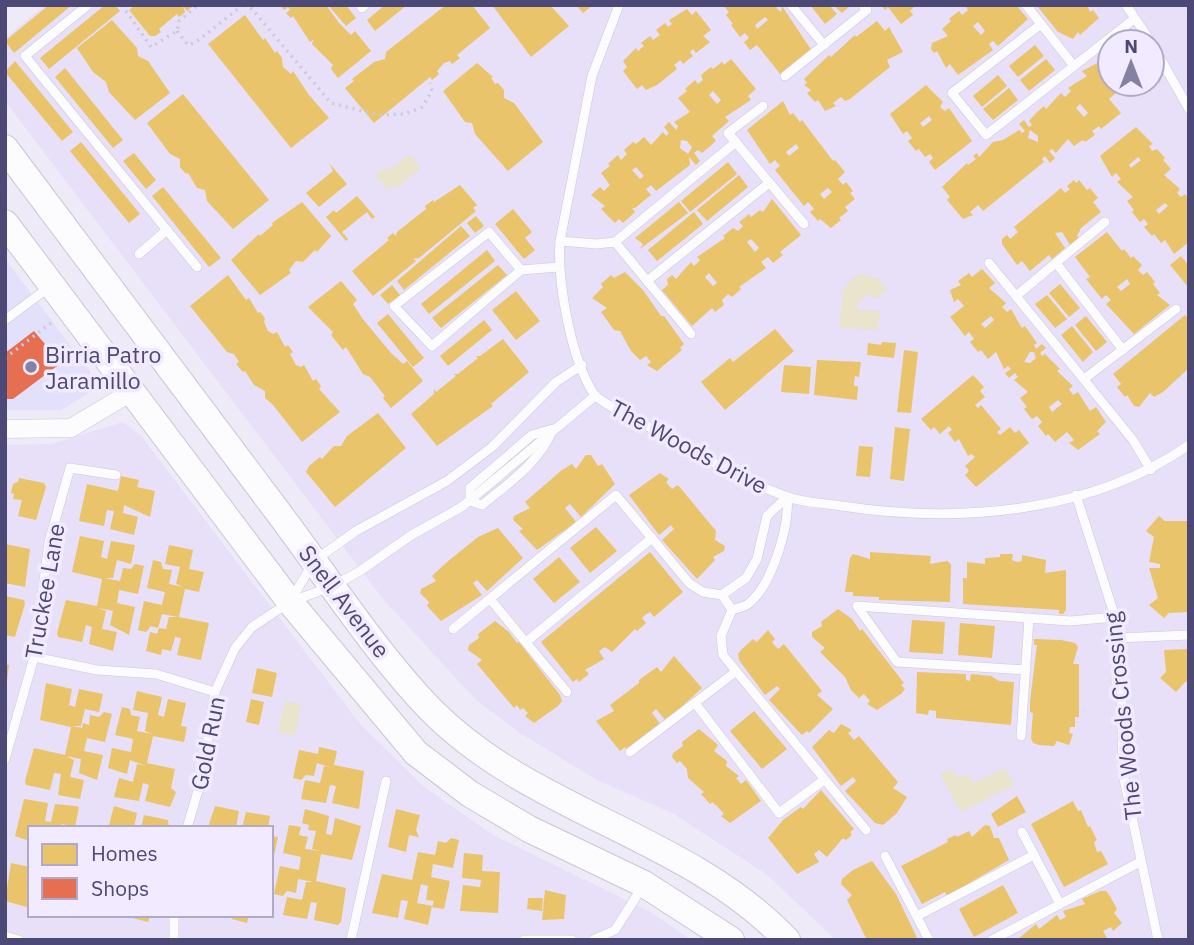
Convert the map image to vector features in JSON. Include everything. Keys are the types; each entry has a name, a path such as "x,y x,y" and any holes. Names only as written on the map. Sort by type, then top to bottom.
{"main road":[{"name":"Snell Avenue","path":"5,148 314,561 432,710 476,748 530,785 671,854 725,887 787,940"},
{"name":"Snell Avenue","path":"5,223 290,602 416,753 470,794 529,829 644,884 731,940"}],"street":[{"path":"5,429 71,428 133,391"}],"lane":[{"path":"88,5 25,56 197,267"},
{"path":"359,5 362,8 365,5"},
{"path":"792,5 824,45"},
{"path":"785,76 867,10 863,5"},
{"path":"1026,5 1074,66"},
{"path":"1126,5 1141,28"},
{"name":"The Woods Drive","path":"615,7 592,76 560,241 558,267 574,345 595,396 726,470 787,498 870,510 930,514 1032,507 1151,470 1189,445"},
{"path":"1041,24 952,93 986,135 1135,19"},
{"path":"1166,68 1189,109"},
{"path":"763,106 728,133 804,225"},
{"path":"560,241 597,244 615,242 736,142"},
{"path":"647,281 769,183"},
{"path":"1016,296 1105,222"},
{"path":"139,254 167,230"},
{"path":"520,270 489,232 394,306 432,346 520,270 558,267"},
{"path":"615,242 691,334"},
{"path":"989,263 1133,440 1151,470"},
{"path":"1056,263 1123,349"},
{"path":"5,320 52,285"},
{"path":"1084,379 1176,309"},
{"path":"290,602 314,561 356,531 446,481 492,447 556,382 582,365"},
{"name":"The Woods Drive","path":"290,602 333,586 470,500 595,396"},
{"name":"The Woods Drive","path":"470,500 470,488 532,435 553,429"},
{"path":"492,447 503,460"},
{"name":"Truckee Lane","path":"5,759 34,657 49,542 70,468 116,475"},
{"path":"453,629 616,495 689,583 703,592 722,595 746,578 757,559 767,516 787,498"},
{"name":"The Woods Crossing","path":"1076,495 1115,617 1121,664 1123,774 1158,940"},
{"path":"787,498 789,518 768,578 748,604 732,610 721,636 723,655 734,673 866,830"},
{"path":"526,642 652,538"},
{"path":"722,595 732,610"},
{"path":"489,599 567,692"},
{"name":"Gold Run","path":"188,826 202,777 215,692 235,649 253,627 290,602"},
{"path":"1026,670 897,662 857,606 1070,621 1115,617"},
{"path":"1021,736 1029,618"},
{"path":"1117,638 1189,635"},
{"path":"34,657 97,670 156,674 215,692"},
{"path":"630,752 734,673"},
{"path":"695,703 779,813 824,780"},
{"path":"351,940 386,781"},
{"path":"1021,832 1059,904"},
{"path":"917,916 1034,855"},
{"path":"885,856 929,940"},
{"path":"992,940 1140,862"},
{"path":"593,940 615,930 644,884"},
{"path":"174,917 174,940"},
{"path":"5,936 19,940"},
{"path":"524,940 572,940"}],"path":[{"path":"122,5 151,47 177,31 179,21 198,5"},
{"path":"177,31 188,45 196,42 243,5 252,9 331,103 377,115 405,114 428,100 432,91 430,83"},
{"path":"5,358 51,323"}],"shaded area":[{"path":"45,5 1189,5 1189,940 836,940 766,874 674,814 597,780 520,733 476,700 383,599 5,101 5,38"},
{"path":"410,154 421,168 398,187 394,186 388,190 375,175 385,167 388,171"},
{"path":"5,259 101,386 61,410 5,410"},
{"path":"857,274 878,278 887,290 876,299 868,294 858,304 857,310 880,311 878,330 839,328 844,288"},
{"path":"123,422 141,436 360,724 423,786 493,835 652,913 691,940 5,940 5,445 52,444"},
{"path":"285,701 301,705 295,735 278,732"},
{"path":"1005,768 1014,785 961,812 940,774 952,769 957,778 968,774 974,783"}],"building: Homes":[{"path":"49,5 72,5 14,53 5,41"},
{"path":"105,5 115,5 120,11 49,69 40,58"},
{"path":"135,5 194,5 187,11 183,6 185,12 179,17 177,14 159,29 161,32 150,36 129,10"},
{"path":"280,5 326,5 339,23 351,35 355,31 371,51 338,78 331,69 333,65 312,44 314,39 310,42 293,16 291,18 286,13 290,10 288,7 284,10"},
{"path":"328,5 346,5 356,18 346,26"},
{"path":"385,5 407,5 375,31 367,20"},
{"path":"446,5 472,5 490,28 457,55 460,58 452,64 450,61 444,63 437,71 439,74 432,80 430,77 374,123 345,88 374,62 385,59 386,52"},
{"path":"492,5 550,5 569,26 531,57"},
{"path":"576,5 593,5 583,13"},
{"path":"723,5 779,5 776,8 781,12 782,6 812,51 781,75 757,45 750,50 744,42 749,38 745,33 740,37 726,15 729,12","holes":["765,17 768,20 757,29 755,25"]},
{"path":"810,5 829,5 837,14 825,24"},
{"path":"833,5 848,5 849,7 842,13"},
{"path":"881,5 916,5 910,11 913,15 901,24 888,7 885,10"},
{"path":"965,5 1016,5 1028,19 998,46 993,41 989,44 993,50 958,75 950,64 946,68 937,51 934,53 931,49 932,43 948,36 942,29 951,21 949,19 959,11 962,15 968,10","holes":["978,22 985,31 981,35 973,26"]},
{"path":"1087,5 1090,12 1093,10 1099,18 1080,35 1078,32 1073,39 1058,32 1038,7"},
{"path":"687,9 692,15 696,11 711,30 703,36 710,42 696,53 693,49 690,52 693,56 683,64 680,60 674,65 677,69 657,85 646,90 642,85 637,89 623,71 627,67 623,61 636,48 638,51 644,46 641,43 650,36 653,40 660,35 656,30 665,23 668,27 672,24 669,20"},
{"path":"245,15 263,40 265,38 275,53 277,51 282,58 283,67 291,74 293,71 329,118 291,148 208,44"},
{"path":"112,20 137,48 138,56 148,61 170,93 135,120 109,92 106,82 93,72 77,48"},
{"path":"877,21 885,31 889,27 903,52 887,60 890,67 850,99 845,101 841,97 833,103 836,106 825,111 818,100 815,102 807,93 811,90 804,85 807,83 804,79 829,55 831,57 855,35 856,37"},
{"path":"1035,45 1044,56 1018,77 1009,66"},
{"path":"731,59 756,89 748,96 751,100 725,117 729,121 712,136 716,141 702,153 698,150 694,153 700,161 696,165 689,157 690,165 656,191 651,185 646,189 651,195 632,208 635,212 623,223 619,219 615,223 601,209 605,206 591,195 600,187 604,191 610,185 601,173 618,155 621,160 627,154 624,150 633,142 636,144 644,137 651,145 663,132 666,136 669,133 664,127 669,122 676,130 678,126 674,122 690,112 678,98 695,80 698,84 703,80 701,75 711,67 713,69 722,62 724,65","holes":["713,91 721,100 717,104 709,95","681,140 687,141 692,147 688,154 680,148","636,167 644,176 640,179 632,170"]},
{"path":"1046,59 1055,70 1029,91 1020,80"},
{"path":"15,61 73,132 62,141 5,72"},
{"path":"477,63 493,77 491,78 495,84 498,83 504,90 504,98 514,103 543,142 508,171 475,134 472,123 465,122 443,91"},
{"path":"1096,64 1096,98 1110,98 1121,113 1101,129 1099,126 1092,131 1095,135 1085,142 1083,140 1074,146 1068,139 1056,153 1052,149 1049,151 1055,158 1050,163 1045,156 1042,159 1044,162 983,211 978,205 970,212 973,215 963,219 947,200 950,197 942,187 967,163 968,165 976,159 973,156 977,153 979,157 993,142 1003,140 1019,130 1022,133 1025,131 1019,124 1024,120 1029,127 1032,125 1029,121 1035,114 1044,106 1046,109 1061,93 1065,97 1071,91 1068,88 1087,76 1082,71","holes":["1080,104 1088,113 1084,117 1076,108","1030,130 1038,136 1038,142 1028,138"]},
{"path":"65,68 123,140 113,148 55,77"},
{"path":"998,75 1007,86 982,107 973,96"},
{"path":"926,85 943,102 940,107 945,111 949,108 972,141 935,170 929,162 933,158 930,154 925,157 919,149 916,151 908,141 912,138 907,131 903,134 890,114","holes":["929,116 932,120 923,127 920,123"]},
{"path":"1009,88 1018,100 993,120 983,109"},
{"path":"183,94 269,200 233,229 207,201 205,190 197,188 188,173 180,167 180,159 170,154 147,123"},
{"path":"783,101 790,115 793,113 800,122 802,120 833,161 845,172 838,179 843,185 846,182 855,199 845,207 848,211 839,218 841,220 831,228 820,219 818,221 810,212 814,209 808,202 804,206 775,170 780,166 775,160 770,164 747,130","holes":["796,144 799,148 789,156 786,152","828,188 832,192 824,199 820,194"]},
{"path":"1136,127 1153,144 1149,146 1152,151 1157,149 1165,158 1163,160 1171,169 1164,175 1180,189 1177,193 1181,197 1185,194 1189,199 1189,242 1174,254 1165,240 1161,243 1154,234 1152,236 1144,227 1148,224 1144,219 1140,222 1132,212 1134,210 1127,201 1133,197 1117,182 1121,179 1116,173 1112,177 1100,156","holes":["1138,157 1141,160 1131,168 1129,165","1165,203 1168,206 1159,214 1156,210"]},
{"path":"81,142 140,214 129,223 70,151"},
{"path":"134,153 156,180 146,189 123,161"},
{"path":"728,162 737,174 690,212 681,201"},
{"path":"329,163 347,184 319,207 306,193 333,171"},
{"path":"739,175 748,187 707,221 697,210"},
{"path":"1074,180 1076,183 1079,180 1087,190 1090,188 1098,198 1093,202 1101,212 1081,228 1077,236 1079,238 1070,245 1062,232 1055,233 1065,248 1052,259 1049,255 1030,271 1022,261 1017,265 1002,244 1002,239 1007,235 1010,239 1018,232 1014,227 1061,188 1065,193 1070,189 1067,186"},
{"path":"460,185 477,205 473,208 476,211 419,258 413,259 416,261 373,296 352,271 389,240 387,238 393,233 396,236 397,232 426,209 427,211 425,206"},
{"path":"163,187 221,258 209,267 152,196"},
{"path":"357,196 375,217 372,219 367,212 342,232 348,239 346,241 326,217 334,210 336,213"},
{"path":"772,199 801,235 780,252 783,255 773,263 768,257 761,262 766,268 739,287 741,289 732,297 728,294 722,300 724,305 715,312 712,308 692,326 662,290 668,285 667,279 672,275 676,279 691,262 694,266 700,260 697,257 725,238 723,236 733,228 738,231 743,226 739,222 749,214 751,217 760,210 763,212","holes":["751,239 759,248 755,252 747,242","709,273 717,283 713,286 705,277"]},
{"path":"302,202 331,236 317,252 315,250 303,262 296,261 289,270 291,273 260,295 231,260 273,225 272,223"},
{"path":"679,202 688,213 640,249 643,244 635,238"},
{"path":"513,209 532,232 525,238 535,250 524,259 495,224"},
{"path":"694,212 703,224 657,261 648,250"},
{"path":"476,216 484,226 475,233 467,223"},
{"path":"461,226 470,236 404,290 397,281"},
{"path":"1107,232 1122,251 1124,249 1142,265 1138,270 1143,275 1147,272 1160,293 1157,295 1170,305 1134,334 1106,304 1111,300 1106,295 1102,299 1086,279 1090,277 1075,257","holes":["1127,279 1130,284 1121,291 1117,287"]},
{"path":"487,250 495,261 429,314 421,304"},
{"path":"1181,256 1189,266 1189,288 1170,265"},
{"path":"498,265 507,275 441,328 432,318"},
{"path":"982,269 995,283 989,288 1006,303 1002,307 1007,312 1011,309 1022,328 1025,326 1037,343 1034,345 1036,349 1042,344 1046,348 1040,353 1042,356 1045,354 1060,369 1057,371 1073,386 1069,389 1073,395 1078,392 1090,411 1096,407 1106,422 1097,431 1100,434 1078,450 1069,443 1074,440 1067,432 1055,442 1048,434 1046,436 1038,426 1042,422 1037,416 1032,419 1024,409 1027,407 1020,398 1028,392 1014,380 1018,377 1015,373 1009,378 1005,373 1011,369 1008,366 1004,369 996,352 988,359 981,350 978,352 970,342 974,339 969,332 965,336 950,317 964,306 958,299 954,302 950,290 961,285 958,281 969,273 972,277","holes":["991,316 994,320 985,328 981,324","1030,352 1034,352 1036,358 1030,363 1024,362","1058,400 1062,404 1052,412 1049,407"]},
{"path":"625,272 643,290 684,344 680,348 682,350 657,371 647,365 651,362 646,356 640,360 631,351 620,331 614,330 601,312 607,308 592,298 611,275 614,278"},
{"path":"228,275 246,300 249,298 258,313 265,318 268,331 273,334 277,332 285,347 288,345 293,352 290,354 296,365 304,365 313,381 316,379 321,386 319,389 340,412 302,442 265,398 265,391 254,385 245,371 236,364 239,362 234,354 227,352 190,306"},
{"path":"341,281 357,300 353,304 362,318 391,353 403,364 407,361 423,381 391,408 370,377 363,374 346,347 343,350 331,335 333,332 308,307"},
{"path":"1060,284 1080,308 1069,317 1049,293"},
{"path":"392,285 400,295 388,304 380,295"},
{"path":"516,291 540,321 516,340 492,310"},
{"path":"1047,295 1067,319 1055,328 1035,304"},
{"path":"388,314 424,358 413,367 377,323"},
{"path":"1185,315 1189,319 1189,368 1163,392 1154,397 1150,393 1139,407 1134,406 1127,395 1125,397 1117,387 1121,384 1113,374"},
{"path":"1086,316 1107,342 1096,351 1075,325"},
{"path":"484,320 492,330 448,366 440,356"},
{"path":"1072,326 1093,352 1083,362 1061,335"},
{"path":"775,329 794,351 725,410 701,382 730,358 733,362"},
{"path":"503,339 529,372 491,404 493,406 437,446 411,414 434,394 434,389 436,392 456,376 454,374 458,374 478,358 476,356 480,356"},
{"path":"882,342 896,343 894,358 867,355 868,343 881,345"},
{"path":"904,350 918,352 911,413 897,412"},
{"path":"817,360 861,362 859,377 855,376 854,382 854,386 858,386 857,400 814,395"},
{"path":"784,365 811,367 809,394 781,392"},
{"path":"973,375 984,387 980,391 985,397 975,405 978,408 981,405 1001,429 997,432 1000,435 1010,427 1015,433 1019,430 1029,443 976,487 965,475 969,471 965,466 975,457 971,454 968,456 959,439 955,442 948,433 952,430 949,426 940,434 934,427 931,430 921,419"},
{"path":"378,413 406,448 335,507 306,472 309,466 320,457 322,459 334,446 341,446 347,436"},
{"path":"895,427 910,429 904,481 890,479"},
{"path":"859,446 873,447 870,477 856,476"},
{"path":"586,455 591,455 598,466 602,464 615,484 581,517 570,504 565,508 576,522 537,550 519,531 523,529 513,520 514,516 530,508 525,502 562,470 572,464 576,469"},
{"path":"660,473 669,479 666,482 672,489 678,485 716,531 715,540 725,546 724,551 713,557 715,560 697,579 662,540 674,529 671,525 659,535 629,495"},
{"path":"121,476 139,480 137,487 155,491 150,517 124,505 123,513 138,517 134,535 110,529 114,511 107,510 104,526 79,521 87,484 118,491"},
{"path":"19,478 44,483 46,487 36,520 18,516 22,500 13,499 14,494 11,493 13,484 18,482"},
{"path":"1159,516 1165,521 1188,521 1189,612 1169,613 1164,618 1149,605 1158,598 1149,568 1160,568 1160,564 1149,562 1154,537 1146,531"},
{"path":"596,527 617,551 590,573 570,548"},
{"path":"498,528 523,558 487,591 477,580 473,583 482,595 441,621 427,606 429,602 420,593 421,589 436,581 432,576 478,537"},
{"path":"80,536 104,541 101,557 107,559 111,541 135,545 131,564 117,560 113,578 104,578 120,581 123,568 131,569 135,564 144,566 138,594 119,590 117,603 135,607 129,635 110,625 113,611 98,608 106,611 102,629 117,632 113,651 89,644 92,627 86,625 82,642 58,637 66,600 97,606 102,579 72,572"},
{"path":"5,544 30,549 25,587 5,583"},
{"path":"169,545 193,550 189,569 204,572 199,592 185,589 179,617 209,623 201,660 177,655 181,638 175,637 171,651 162,649 161,655 146,651 150,632 157,634 159,628 166,629 169,617 178,617 162,614 158,628 151,626 146,632 138,630 144,601 162,605 165,592 147,588 153,560 161,562 163,569 172,570 169,584 184,587 176,584 180,567 165,564"},
{"path":"650,552 683,592 654,617 650,612 645,615 642,618 646,623 637,631 635,629 612,652 605,647 599,651 604,659 585,670 589,674 579,682 577,679 573,682 541,642"},
{"path":"870,552 931,556 930,564 947,561 951,564 950,602 879,600 879,597 853,596 853,592 845,592 850,558 853,554 870,559"},
{"path":"1000,554 1013,554 1012,560 1017,562 1022,561 1022,555 1046,560 1045,573 1066,570 1066,610 1063,614 1059,614 1059,610 963,604 963,578 967,578 967,562 985,564 985,558 1000,557"},
{"path":"559,557 580,582 554,603 533,579"},
{"path":"5,596 24,600 25,604 15,637 5,635"},
{"path":"838,609 852,619 860,631 862,629 904,683 901,685 905,689 901,694 877,710 867,704 870,701 864,694 859,698 851,690 845,677 820,652 825,648 812,637 812,632 822,626 821,622"},
{"path":"912,620 945,622 943,654 909,652"},
{"path":"495,621 519,642 560,695 562,701 558,706 534,723 525,716 528,713 523,708 520,710 517,705 514,708 477,664 482,660 468,650 469,645 479,638 478,634"},
{"path":"960,623 995,626 992,658 958,655"},
{"path":"768,630 775,639 772,642 778,649 784,644 822,691 817,695 833,709 809,733 807,731 802,735 769,700 780,689 777,686 765,695 739,660 738,654 742,649 753,639 757,642"},
{"path":"1034,639 1061,640 1075,643 1078,647 1073,664 1079,664 1079,717 1075,717 1075,727 1070,727 1069,733 1073,734 1069,745 1057,741 1054,746 1039,745 1033,743 1031,738 1033,713 1030,712 1030,701 1037,645 1034,645"},
{"path":"1189,649 1189,682 1185,682 1176,692 1160,678 1166,672 1164,650"},
{"path":"674,656 702,688 666,721 656,709 652,713 661,725 627,750 625,747 620,751 596,721 614,711 610,705 639,683 639,680 657,667 661,672"},
{"path":"5,664 9,665 6,689 5,689"},
{"path":"257,668 277,673 272,697 252,693"},
{"path":"917,672 966,674 966,680 970,681 971,674 991,676 999,681 1014,682 1011,725 936,718 936,711 929,710 928,715 916,713"},
{"path":"46,683 72,689 69,705 75,707 79,689 103,694 99,712 85,709 81,726 72,726 82,728 83,723 89,725 90,715 99,717 104,712 112,714 105,742 87,738 84,751 103,755 97,780 79,773 81,759 66,756 74,760 70,777 84,780 80,799 58,795 61,774 54,773 50,790 26,785 34,748 65,755 71,727 40,720"},
{"path":"137,691 162,697 158,715 164,717 168,699 186,703 181,726 187,727 184,742 153,736 147,763 175,769 171,788 176,792 170,807 145,801 149,785 143,783 139,801 114,797 119,778 133,782 137,764 146,766 130,760 127,774 108,768 112,748 131,752 133,739 115,735 122,707 130,709 131,715 140,717 137,731 153,734 145,731 148,713 133,710"},
{"path":"251,699 264,702 259,725 246,722"},
{"path":"754,711 787,749 762,769 730,731"},
{"path":"841,724 852,730 848,733 854,740 859,736 898,782 893,788 907,797 897,813 883,825 875,823 845,791 856,781 853,777 841,786 812,747 829,730 834,733"},
{"path":"699,729 718,745 714,751 727,761 726,766 739,776 736,778 741,784 746,780 761,801 730,823 721,816 724,814 717,806 712,802 710,804 701,794 704,792 688,778 687,769 680,761 677,763 672,757 673,753 683,746 682,742"},
{"path":"319,747 337,751 334,765 364,771 359,809 332,803 336,786 330,785 326,803 301,799 305,780 320,783 324,766 332,768 317,763 314,776 306,775 301,780 293,778 299,750 318,754"},
{"path":"821,790 854,829 850,832 852,835 846,840 843,838 827,857 819,850 814,854 819,862 797,874 768,838 783,820 801,807 803,809"},
{"path":"1017,796 1026,812 998,827 991,814"},
{"path":"24,799 48,803 45,821 51,822 55,804 79,807 75,826 28,826 28,840 15,836"},
{"path":"1073,801 1097,840 1094,842 1097,852 1101,851 1108,864 1064,887 1031,824"},
{"path":"114,806 137,813 134,826 109,825"},
{"path":"215,806 239,811 236,826 209,824"},
{"path":"305,809 329,816 326,834 332,835 335,818 361,826 352,860 321,854 316,881 346,888 341,922 338,925 314,920 317,903 311,902 307,919 283,915 287,897 302,900 306,882 314,882 298,879 296,893 287,891 283,896 274,894 280,866 299,870 301,857 283,853 289,825 301,827 299,835 308,837 305,849 321,851 312,849 316,831 308,830 309,825 302,823"},
{"path":"396,809 420,815 416,830 419,837 409,835 406,852 388,847"},
{"path":"246,812 270,816 268,826 242,826"},
{"path":"144,815 168,820 169,826 141,826"},
{"path":"985,825 990,826 994,838 999,838 1009,860 947,896 945,892 922,904 901,866 948,842 947,839 956,835 957,837 969,831 972,837"},
{"path":"273,836 278,837 273,860"},
{"path":"451,838 459,840 453,868 433,864 431,877 450,881 444,909 432,907 434,901 426,900 428,886 421,884 417,903 432,906 428,925 404,919 408,901 401,900 398,918 372,913 382,874 412,880 418,852 435,855 438,841 446,843"},
{"path":"464,853 483,855 482,871 500,872 498,913 460,911 463,885 480,887 481,880 462,878"},
{"path":"872,861 896,894 918,940 867,940 847,900 852,895 841,884 842,879 853,870"},
{"path":"11,863 28,867 27,907 5,901"},
{"path":"1003,885 1018,913 974,937 959,909"},
{"path":"545,890 566,895 564,919 542,920"},
{"path":"1106,891 1110,896 1117,909 1114,913 1122,923 1113,931 1111,927 1103,931 1108,940 1017,940 1036,924 1039,929 1057,915 1060,920 1066,917 1063,911 1085,904 1082,899"},
{"path":"528,898 543,898 542,911 527,909"},
{"path":"129,917 149,917 148,922"},
{"path":"232,917 248,917 247,923"}],"building: Shops":[{"path":"34,331 61,363 13,399 5,399 5,353"}],"place":[{"name":"Birria Patro Jaramillo","path":"31,367"}]}
